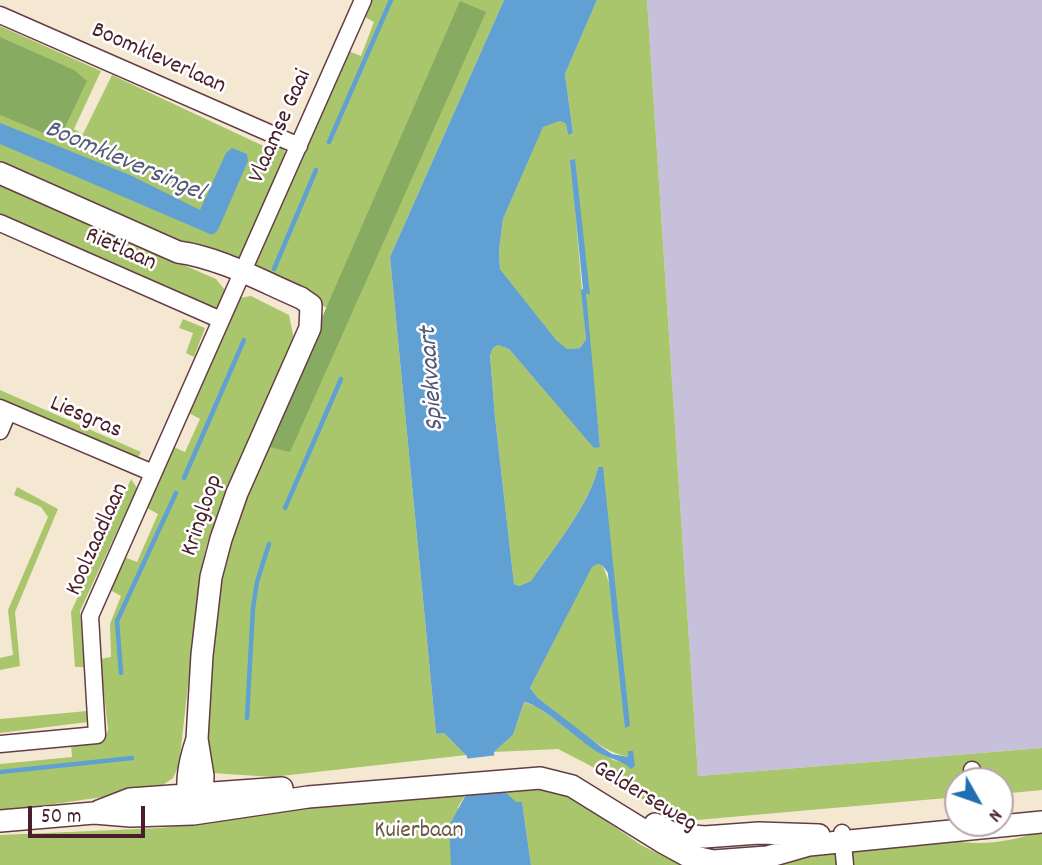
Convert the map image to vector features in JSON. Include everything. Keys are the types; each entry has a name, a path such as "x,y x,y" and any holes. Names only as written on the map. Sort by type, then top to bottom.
{"street":[{"name":"Vlaamse Gaai","path":"240,279 363,0"},
{"name":"Boomkleverlaan","path":"0,15 299,146"},
{"name":"Kringloop","path":"0,173 178,251 193,265 240,279 307,316 311,322 237,493 220,539 209,590 197,739 190,762 194,801"},
{"name":"Rietlaan","path":"0,223 221,320"},
{"name":"Koolzaadlaan","path":"0,744 97,735 90,616 240,279"},
{"name":"Liesgras","path":"4,410 153,473"},
{"path":"0,431 4,410"},
{"name":"Gelderseweg","path":"0,821 94,813 130,799 194,801 515,773 572,786 686,855 713,861 767,857 843,837 944,826"},
{"path":"1014,813 1042,810"},
{"name":"Gelderseweg","path":"1014,822 1042,822"},
{"path":"843,837 845,865"}],"shaded area":[{"path":"647,0 1042,0 1042,748 698,776"}],"green space":[{"path":"370,0 504,0 390,257 436,734 444,733 467,755 272,777 212,773 208,759 206,714 219,572 240,504 327,308 255,270 255,263 346,50 361,56 374,22 363,16"},
{"path":"597,0 647,0 698,776 1042,748 1042,790 1014,793 1014,767 944,767 944,798 697,820 666,814 589,765 558,749 494,752 513,735 524,702 537,707 613,760 626,763 628,757 593,741 538,698 530,688 592,566 603,566 609,583 598,467 588,496 560,541 531,581 519,586 514,584 495,417 490,354 498,345 509,349 594,447 600,447 571,160 586,339 580,348 567,349 556,341 500,269 503,219 543,126 560,121 566,124 568,135 573,133 565,74"},
{"path":"460,1 486,12 290,452 266,446"},
{"path":"0,26 101,71 74,129 83,134 112,75 272,150 276,142 283,147 286,157 238,261 211,256 0,167"},
{"path":"0,37 74,70 87,81 64,129 44,133 0,115"},
{"path":"0,185 216,279 225,290 224,301 215,308 205,307 0,218"},
{"path":"251,296 289,315 294,339 229,483 206,547 179,765 173,778 157,789 0,812 0,764 72,757 71,745 99,742 106,735 108,729 100,659 111,657 110,624 121,596 110,590 124,557 137,562 158,514 147,508 174,447 185,452 200,419 189,413 232,310 239,298"},
{"path":"183,319 205,328 194,357 186,353 193,333 179,328"},
{"path":"0,390 141,452 137,460 0,400"},
{"path":"131,479 137,488 80,611 84,667 75,667 71,612"},
{"path":"17,487 58,509 15,612 20,666 0,670 0,658 13,655 8,610 48,517 41,507 14,495"},
{"path":"87,711 88,722 0,733 0,719"},
{"path":"549,781 641,845 669,859 700,865 531,865 522,802 516,803 497,784"},
{"name":"Kuierbaan","path":"470,787 458,807 460,865 0,865 0,835 159,828 213,822 246,808"},
{"path":"1042,831 1042,865 715,865 806,852 949,840 996,842"}],"water":[{"name":"Spiekvaart","path":"504,0 597,0 565,74 573,133 568,135 566,124 560,121 543,127 503,219 499,251 500,269 556,340 567,349 580,348 586,339 570,160 575,159 590,295 586,293 600,447 594,448 509,349 498,345 490,355 514,584 519,586 531,581 588,496 598,467 603,467 630,726 625,728 608,573 598,564 592,567 530,688 538,698 612,754 628,757 628,751 633,751 635,766 631,769 597,752 549,715 524,702 513,735 494,752 497,784 516,802 522,802 531,865 451,865 449,826 470,787 467,756 444,733 436,734 390,257"},
{"path":"0,123 130,175 200,210 226,153 232,148 247,154 248,161 218,230 210,234 0,144"}],"pier":[{"path":"498,755 501,783 467,786 464,759"}],"waterway":[{"path":"329,142 391,0"},
{"path":"274,269 316,170"},
{"path":"184,478 244,340"},
{"path":"285,508 341,379"},
{"path":"121,673 117,621 176,493"},
{"path":"247,718 253,608 257,582 269,544"},
{"path":"0,772 132,758"}],"water label":[{"name":"Boomkleversingel","path":"124,163"}]}
